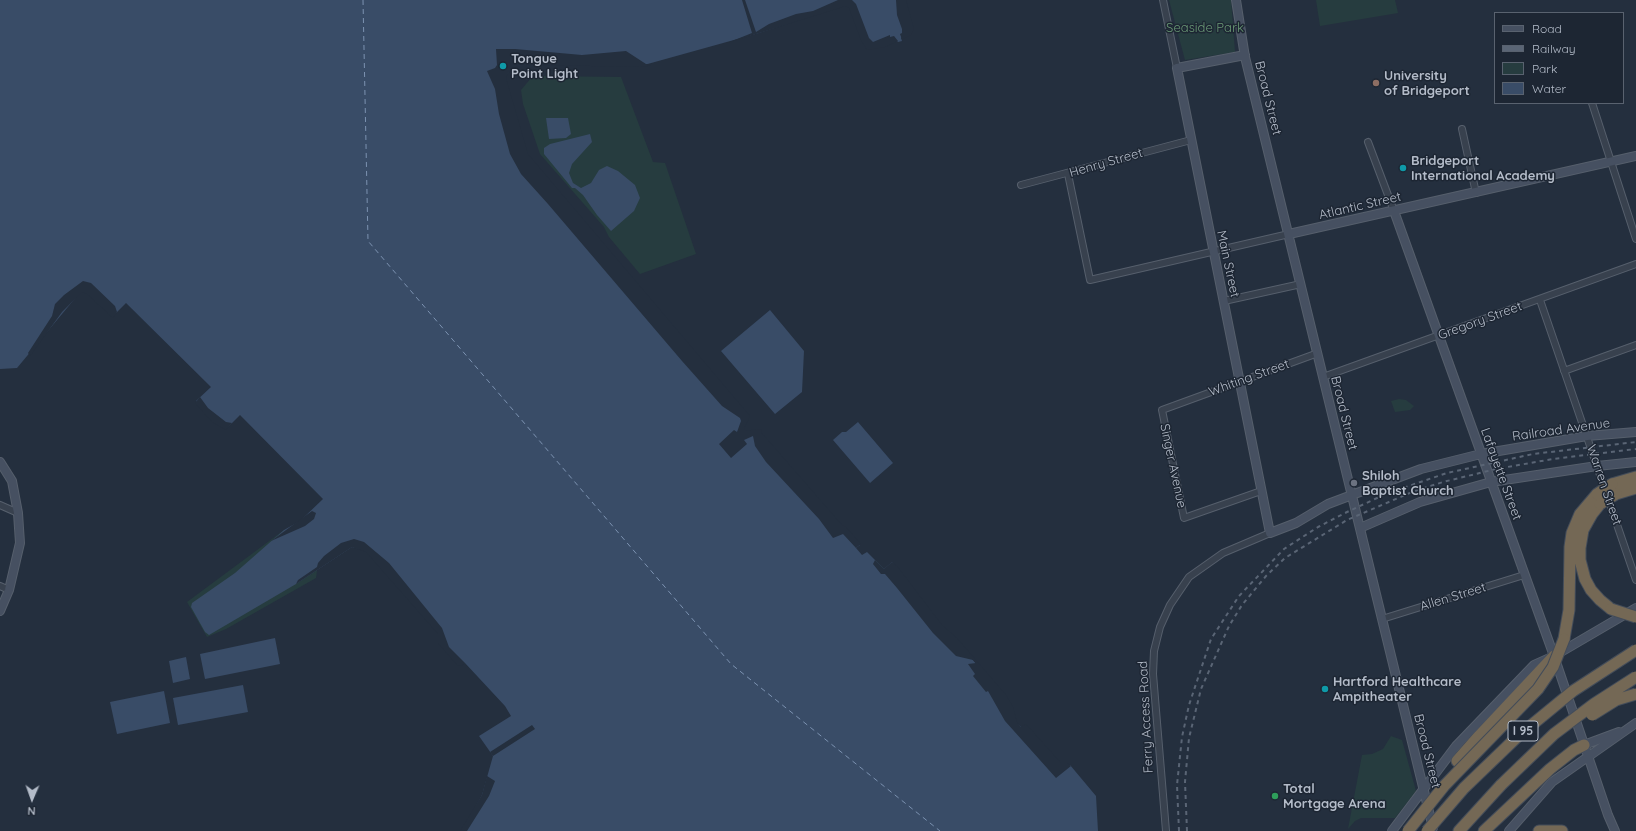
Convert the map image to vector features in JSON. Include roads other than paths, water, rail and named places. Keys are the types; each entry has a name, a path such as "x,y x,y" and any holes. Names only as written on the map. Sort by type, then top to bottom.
{"highway":[{"path":"1408,831 1444,786 1542,684 1556,660 1564,639 1569,610 1570,547 1572,533 1580,514 1614,489 1636,477"},
{"path":"1614,489 1636,488"},
{"path":"1599,499 1583,530 1580,560 1591,590 1600,600 1611,609 1636,618"},
{"name":"I 95","path":"1427,831 1464,788 1517,736 1568,695 1636,650"},
{"path":"1408,831 1471,743 1554,656"},
{"name":"I 95","path":"1459,831 1501,785 1554,734 1594,704 1636,677"},
{"path":"1501,785 1602,708 1623,698 1636,694"},
{"path":"1484,831 1550,769 1574,750 1584,745"},
{"path":"1539,831 1562,831"}],"street":[{"name":"Main Street","path":"1163,0 1270,533"},
{"name":"Broad Street","path":"1236,0 1245,55 1434,831"},
{"path":"1177,68 1245,55"},
{"path":"1592,104 1636,239"},
{"path":"1462,129 1476,193"},
{"name":"Henry Street","path":"1021,185 1068,174 1191,140"},
{"name":"Lafayette Street","path":"1368,142 1554,656 1608,815 1615,831"},
{"name":"Atlantic Street","path":"1068,174 1090,280 1636,156"},
{"name":"Gregory Street","path":"1323,377 1540,300 1636,264"},
{"path":"1224,301 1301,284"},
{"name":"Warren Street","path":"1540,300 1636,580"},
{"path":"1564,371 1636,345"},
{"name":"Whiting Street","path":"1180,403 1318,353"},
{"name":"Singer Avenue","path":"1180,403 1162,410 1184,518 1261,491"},
{"name":"Railroad Avenue","path":"1352,496 1421,469 1481,454 1587,436 1636,432"},
{"path":"0,462 12,481 18,513 20,543 9,590 0,611"},
{"path":"1360,528 1420,502 1491,482 1596,466 1636,462"},
{"name":"Ferry Access Road","path":"1166,831 1153,674 1154,651 1160,627 1170,605 1189,577 1223,553 1296,523 1328,504 1352,496"},
{"path":"0,505 18,513"},
{"name":"Allen Street","path":"1382,619 1524,575"},
{"path":"0,586 9,590"},
{"path":"1392,831 1456,746 1534,665 1554,656 1636,608"},
{"path":"1509,831 1552,782 1636,723"},
{"path":"1584,745 1604,736 1626,730"},
{"name":"Lafayette Street","path":"1608,815 1611,831"}],"water":[{"path":"0,0 904,0 910,24 901,38 902,41 898,42 896,40 868,49 851,6 846,4 759,33 644,65 537,63 513,66 504,78 526,155 748,417 742,427 745,433 756,431 841,527 860,545 856,548 862,555 867,552 884,569 892,562 941,626 955,639 994,685 1015,721 1060,765 1070,765 1096,796 1098,831 462,831 482,795 493,756 479,736 511,716 505,706 465,663 459,664 439,633 367,551 352,547 296,584 209,635 205,632 191,607 192,603 235,573 284,530 300,521 323,499 240,415 227,428 196,401 211,387 126,303 113,316 89,292 82,290 17,368 0,369"},
{"path":"546,118 568,118 571,134 566,138 549,139"},
{"path":"590,134 592,142 572,164 569,173 573,183 581,188 591,183 599,170 607,166 618,171 635,185 640,198 634,211 611,231 597,215 583,195 575,188 572,188 544,154 544,148 550,144"},
{"path":"770,310 804,351 802,392 775,414 721,351"},
{"path":"858,422 893,463 870,483 833,440 842,432 846,432"},
{"path":"275,638 280,664 205,679 200,654"},
{"path":"186,657 190,679 173,683 169,661"},
{"path":"243,685 248,712 178,725 173,698"},
{"path":"164,691 170,723 117,734 110,702"}],"railway":[{"path":"1179,831 1177,785 1182,737 1189,705 1211,639 1239,596 1284,549 1318,527 1347,512 1388,493 1447,473 1533,454 1636,442"},
{"path":"1187,831 1185,782 1189,738 1201,689 1229,626 1242,605 1266,576 1285,558 1347,520 1412,492 1443,482 1496,469 1553,459 1636,449"}],"place":[{"name":"Tongue Point Light","path":"503,66"},
{"name":"University of Bridgeport","path":"1376,83"},
{"name":"Bridgeport International Academy","path":"1403,168"},
{"name":"Shiloh Baptist Church","path":"1354,483"},
{"name":"Hartford Healthcare Ampitheater","path":"1325,689"},
{"name":"Total Mortgage Arena","path":"1275,796"}],"park label":[{"name":"Seaside Park","path":"1205,28"}]}
